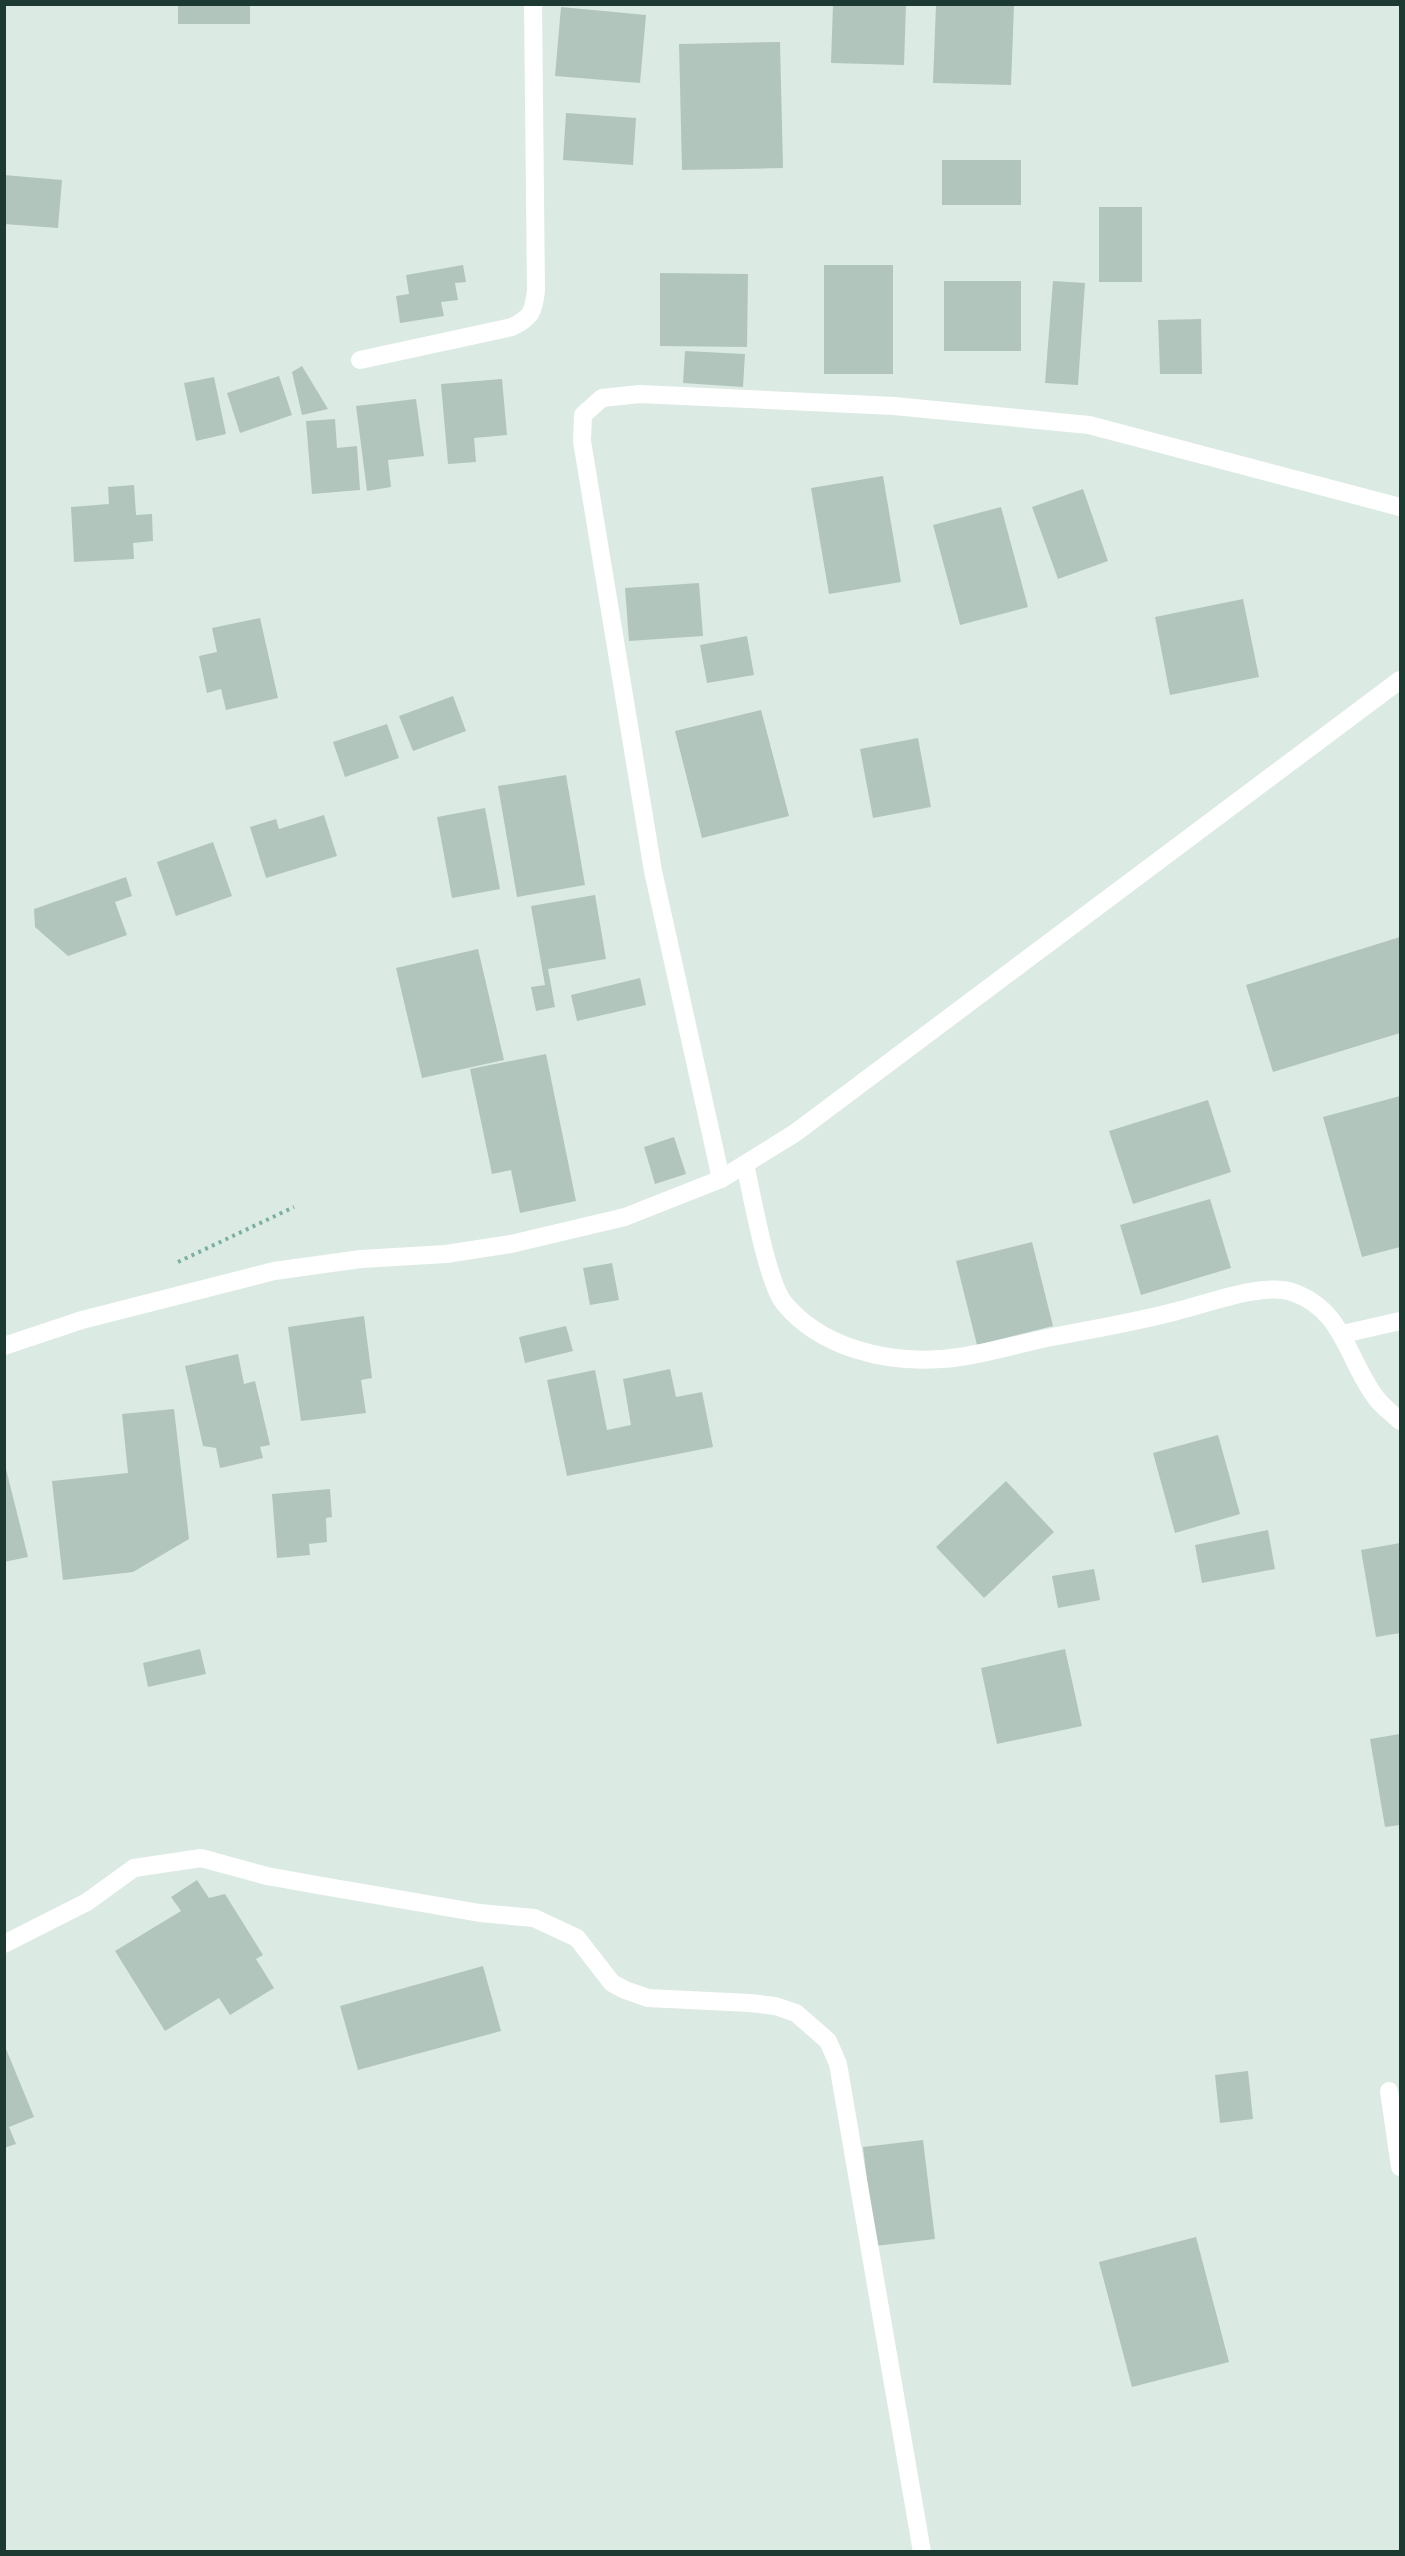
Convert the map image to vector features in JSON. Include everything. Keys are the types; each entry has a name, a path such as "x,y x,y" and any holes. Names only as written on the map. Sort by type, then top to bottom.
{"street":[{"path":"360,360 512,327 527,320 536,291 533,4"},
{"path":"721,1179 653,872 582,441 583,415 602,398 640,394 894,406 1089,425 1401,507"},
{"path":"4,1346 82,1320 274,1271 361,1259 447,1254 511,1244 625,1217 721,1179 795,1133 1401,680"},
{"path":"745,1164 771,1275 783,1302 804,1322 833,1340 877,1357 942,1359 1167,1314 1262,1290 1290,1291 1314,1303 1343,1334 1377,1400 1401,1421"},
{"path":"1343,1334 1401,1321"},
{"path":"4,1944 87,1902 134,1868 201,1858 307,1883 480,1913 534,1918 577,1938 612,1983 625,1990 648,1998 750,2003 775,2006 796,2013 828,2041 838,2064 922,2552"},
{"path":"1389,2091 1401,2167"}],"building":[{"path":"178,4 250,4 250,24 178,24"},
{"path":"833,4 906,4 904,65 831,63"},
{"path":"936,5 1014,5 1011,85 933,83"},
{"path":"561,7 646,15 640,83 555,76"},
{"path":"780,42 783,168 682,170 679,44"},
{"path":"566,113 636,118 633,165 563,160"},
{"path":"942,160 1021,160 1021,205 942,205"},
{"path":"4,175 62,180 58,228 4,224"},
{"path":"1099,207 1142,207 1142,282 1099,282"},
{"path":"463,265 466,282 455,283 458,300 441,302 444,316 400,323 396,296 409,294 406,275"},
{"path":"824,265 893,265 893,374 824,374"},
{"path":"660,273 748,274 747,347 660,346"},
{"path":"944,281 1021,281 1021,351 944,351"},
{"path":"1053,281 1085,283 1078,385 1045,383"},
{"path":"1201,319 1202,374 1160,374 1158,320"},
{"path":"685,351 745,354 743,387 683,383"},
{"path":"302,366 328,409 302,415 292,372"},
{"path":"279,376 292,415 240,433 227,393"},
{"path":"214,377 226,434 196,441 184,383"},
{"path":"502,379 507,435 474,438 476,462 448,464 441,384"},
{"path":"416,399 424,456 388,460 391,487 367,491 356,406"},
{"path":"335,419 337,448 357,446 360,490 312,494 306,421"},
{"path":"883,476 901,582 829,594 811,488"},
{"path":"134,485 136,515 152,514 153,541 133,543 134,559 74,562 71,507 109,504 108,487"},
{"path":"1083,489 1108,561 1058,579 1032,507"},
{"path":"1001,507 1028,607 960,625 933,525"},
{"path":"699,583 703,636 629,641 625,588"},
{"path":"1243,599 1259,677 1170,695 1155,617"},
{"path":"260,618 278,698 226,710 221,689 207,693 199,656 217,652 212,628"},
{"path":"747,636 754,675 707,683 700,645"},
{"path":"453,696 466,731 413,751 399,716"},
{"path":"761,710 789,816 702,838 675,731"},
{"path":"387,724 399,758 345,777 333,742"},
{"path":"918,738 931,807 873,818 860,749"},
{"path":"566,775 585,885 517,897 498,786"},
{"path":"485,808 500,889 452,898 437,817"},
{"path":"324,815 337,856 266,878 250,827 276,819 279,829"},
{"path":"213,842 232,896 176,916 157,862"},
{"path":"126,877 132,896 115,902 127,935 68,956 35,927 34,909"},
{"path":"595,895 606,959 548,969 555,1007 536,1011 531,987 545,985 531,906"},
{"path":"1400,937 1400,1033 1273,1072 1246,985"},
{"path":"478,949 504,1060 422,1078 396,968"},
{"path":"640,978 646,1005 577,1021 571,995"},
{"path":"546,1054 576,1201 520,1213 511,1170 492,1174 470,1069"},
{"path":"1400,1096 1400,1247 1362,1257 1323,1117"},
{"path":"1208,1100 1231,1172 1133,1204 1109,1131"},
{"path":"674,1137 686,1174 655,1184 644,1147"},
{"path":"1210,1199 1231,1268 1141,1295 1120,1225"},
{"path":"1032,1242 1053,1326 977,1345 956,1261"},
{"path":"612,1263 619,1300 590,1305 583,1268"},
{"path":"364,1316 372,1378 361,1380 366,1413 301,1421 288,1327"},
{"path":"566,1326 573,1351 525,1363 519,1337"},
{"path":"238,1354 244,1384 255,1381 270,1445 260,1447 263,1458 220,1468 216,1448 203,1446 185,1366"},
{"path":"670,1369 676,1397 702,1392 713,1447 567,1476 547,1380 595,1370 607,1430 631,1425 623,1379"},
{"path":"174,1409 189,1539 133,1572 63,1580 52,1481 128,1473 122,1414"},
{"path":"1218,1435 1240,1514 1175,1533 1153,1453"},
{"path":"4,1461 28,1557 4,1562"},
{"path":"1006,1481 1054,1532 984,1598 936,1547"},
{"path":"330,1489 332,1517 326,1518 327,1542 309,1544 310,1555 277,1558 272,1494"},
{"path":"1268,1530 1275,1569 1202,1583 1195,1545"},
{"path":"1400,1543 1400,1633 1376,1637 1361,1550"},
{"path":"1094,1569 1100,1600 1058,1608 1052,1576"},
{"path":"200,1649 206,1674 148,1687 143,1663"},
{"path":"1065,1649 1082,1726 997,1744 981,1668"},
{"path":"1400,1734 1400,1825 1385,1827 1370,1739"},
{"path":"197,1880 209,1898 225,1894 263,1955 256,1959 274,1988 230,2015 219,1998 165,2031 115,1951 181,1911 171,1897"},
{"path":"483,1966 501,2031 358,2070 340,2006"},
{"path":"4,2044 34,2117 9,2127 16,2144 4,2148"},
{"path":"1248,2071 1253,2119 1220,2123 1215,2075"},
{"path":"923,2140 935,2239 875,2246 863,2147"},
{"path":"1196,2237 1229,2362 1132,2387 1099,2262"}]}
